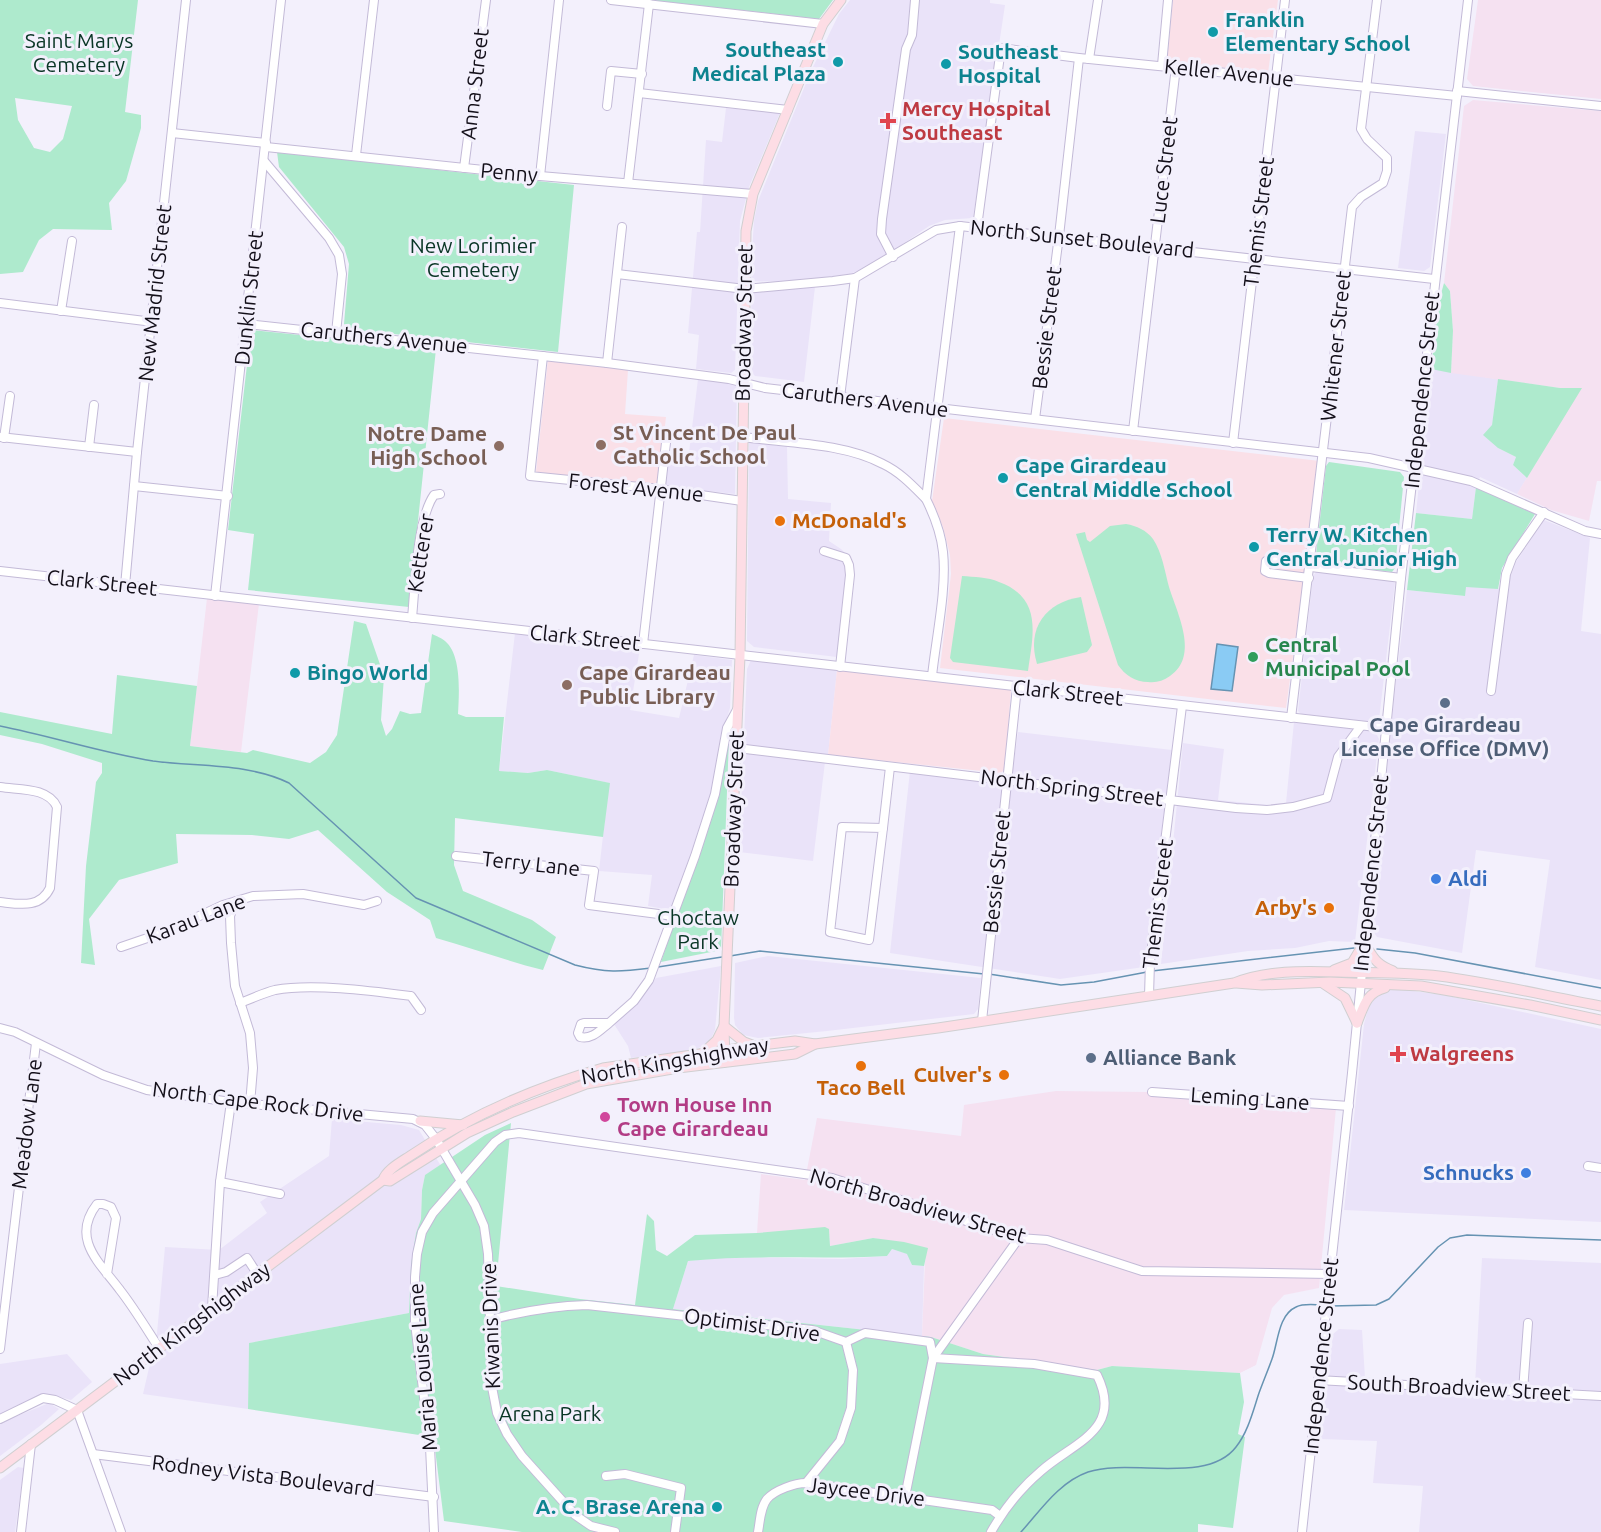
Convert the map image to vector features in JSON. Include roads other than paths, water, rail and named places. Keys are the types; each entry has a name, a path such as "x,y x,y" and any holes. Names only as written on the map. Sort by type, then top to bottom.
{"main road":[{"name":"Broadway Street","path":"725,1062 724,1026 739,707 746,231 753,194 823,24 841,0"},
{"path":"1326,972 1352,963 1364,943"},
{"path":"1364,943 1373,960 1380,966 1399,974"},
{"name":"North Kingshighway","path":"1234,983 1264,974 1326,972 1439,976 1601,1006"},
{"name":"North Kingshighway","path":"0,1467 258,1275 383,1180 385,1175 436,1139 541,1089 603,1068 795,1041 815,1044 1234,983 1421,986 1601,1020"},
{"path":"1322,983 1345,998 1357,1023"},
{"path":"1357,1023 1363,1007 1374,990 1398,985"},
{"path":"702,1054 717,1040 724,1026 744,1042 754,1046"},
{"name":"North Kingshighway","path":"383,1180 390,1181 467,1134 513,1112 586,1084 643,1073 795,1054 815,1044"},
{"path":"420,1121 463,1125"}],"street":[{"name":"New Madrid Street","path":"125,586 137,452 153,322 186,0"},
{"name":"Dunklin Street","path":"215,596 282,0"},
{"path":"356,155 374,0"},
{"name":"Anna Street","path":"464,168 486,0"},
{"path":"540,176 559,0"},
{"path":"611,0 823,24"},
{"path":"893,257 881,234 882,219 906,49 912,35 915,0"},
{"path":"1089,59 1098,0"},
{"path":"1168,0 1162,65 1176,67"},
{"name":"Themis Street","path":"1233,443 1285,0"},
{"name":"Whitener Street","path":"1291,718 1352,207 1360,197 1383,183 1387,171 1387,158 1367,139 1361,129 1377,0"},
{"name":"Independence Street","path":"1302,1532 1357,1023 1413,467 1468,0"},
{"path":"628,183 649,4"},
{"name":"Keller Avenue","path":"977,227 1001,48 1366,87 1601,106"},
{"name":"Bessie Street","path":"1035,419 1079,58"},
{"name":"Luce Street","path":"1133,430 1176,67"},
{"path":"607,106 611,71 642,74"},
{"path":"639,93 788,110"},
{"name":"Penny","path":"172,133 540,176 753,194"},
{"path":"264,161 329,238 339,255 342,274 336,333"},
{"path":"926,499 960,226"},
{"name":"North Sunset Boulevard","path":"617,274 745,289 855,278 936,230 960,226 1434,279"},
{"path":"607,363 622,227"},
{"path":"61,311 72,241"},
{"path":"840,397 855,278"},
{"path":"0,303 153,322"},
{"name":"Caruthers Avenue","path":"247,324 607,363 707,375 765,388 1370,458 1471,481 1585,531 1601,534"},
{"name":"Forest Avenue","path":"543,356 530,476 660,489 742,501"},
{"path":"10,396 2,437 137,452"},
{"path":"89,447 94,405"},
{"path":"643,645 667,434"},
{"path":"743,437 862,454 885,464 926,499 937,526 944,573 932,676"},
{"path":"134,486 228,496"},
{"name":"Ketterer","path":"412,618 425,518 429,501 434,495 440,494"},
{"path":"1491,691 1506,574 1512,558 1544,512"},
{"path":"824,550 846,558 849,565 850,575 840,667"},
{"path":"1309,578 1269,573 1265,571 1266,561 1270,559 1401,578"},
{"name":"Clark Street","path":"0,571 1385,728"},
{"name":"Bessie Street","path":"982,1021 1017,687"},
{"name":"Themis Street","path":"1149,996 1150,962 1182,706"},
{"path":"609,1023 634,1001 649,980 715,794 727,728 739,707"},
{"name":"North Spring Street","path":"737,748 1171,801 1267,810 1293,807 1327,798 1338,757 1361,726"},
{"path":"883,828 842,827 830,932 869,940 883,828 890,767"},
{"path":"0,787 42,793 54,801 57,807 50,888 47,894 37,902 19,904 0,902"},
{"name":"Terry Lane","path":"456,856 594,871 589,905 673,917"},
{"name":"Karau Lane","path":"121,946 165,932 211,911 253,896 303,894 364,905 377,901"},
{"path":"236,901 229,921 234,979 250,1033 253,1068 250,1104"},
{"path":"211,911 217,912 229,921"},
{"path":"240,1003 274,990 303,988 374,991 411,996 421,1010"},
{"name":"North Cape Rock Drive","path":"0,1028 15,1032 103,1075 147,1090 231,1102 420,1121"},
{"name":"Meadow Lane","path":"0,1349 36,1043"},
{"name":"Leming Lane","path":"1152,1092 1348,1106"},
{"path":"212,1308 220,1182 231,1102"},
{"path":"420,1121 442,1149"},
{"name":"North Broadview Street","path":"505,1135 519,1133 832,1178 1019,1238 1047,1240 1142,1271 1330,1274"},
{"name":"Maria Louise Lane","path":"434,1532 434,1497 416,1323 415,1276 422,1232 433,1213 461,1179 495,1142 505,1135"},
{"name":"Kiwanis Drive","path":"442,1149 476,1204 484,1226 488,1254 492,1387 496,1413 522,1456 575,1515 591,1526 615,1532"},
{"path":"1588,1166 1601,1168"},
{"path":"220,1182 280,1194"},
{"path":"107,1274 116,1218 111,1207 97,1204 92,1210 86,1227 91,1253 159,1348"},
{"path":"905,1497 933,1358 1019,1238"},
{"path":"215,1275 226,1272 247,1258 258,1275"},
{"name":"Optimist Drive","path":"490,1320 524,1311 557,1306 587,1305 812,1330 846,1342 866,1334 930,1342 933,1358"},
{"path":"1523,1391 1528,1323"},
{"path":"806,1483 840,1441 851,1408 854,1370 846,1342"},
{"path":"933,1358 1034,1364 1097,1375 1104,1389 1105,1404 1100,1422 1092,1434 1034,1477 1000,1516 991,1532"},
{"name":"South Broadview Street","path":"1318,1380 1601,1396"},
{"path":"0,1419 43,1398 55,1400 77,1410 121,1532"},
{"path":"21,1532 32,1444"},
{"name":"Rodney Vista Boulevard","path":"93,1454 434,1497"},
{"path":"606,1476 625,1474 681,1488 675,1532"},
{"name":"Jaycee Drive","path":"758,1532 761,1513 767,1499 794,1484 806,1483 992,1510 1000,1516"}],"water":[{"path":"1217,644 1238,647 1232,691 1211,689"}],"waterway":[{"path":"0,726 134,758 240,769 273,777 289,783 416,898 575,965 613,971 651,968"},
{"path":"1152,971 1354,948"},
{"path":"1377,949 1415,953 1601,988"},
{"path":"730,956 760,951 984,974"},
{"path":"658,967 722,957"},
{"path":"989,974 1061,985 1094,982 1147,972"},
{"path":"1331,1306 1376,1305 1389,1299 1438,1247 1450,1238 1467,1235 1601,1240"},
{"path":"1021,1532 1059,1490 1088,1472 1105,1468 1188,1468 1207,1465 1223,1458 1236,1447 1247,1428 1286,1316 1299,1306 1323,1305"}],"place":[{"name":"Franklin Elementary School","path":"1213,32"},
{"name":"Southeast Medical Plaza","path":"838,62"},
{"name":"Southeast Hospital","path":"946,64"},
{"name":"Mercy Hospital Southeast","path":"888,121"},
{"name":"St Vincent De Paul Catholic School","path":"601,445"},
{"name":"Notre Dame High School","path":"499,446"},
{"name":"Cape Girardeau Central Middle School","path":"1003,478"},
{"name":"McDonald's","path":"780,521"},
{"name":"Terry W. Kitchen Central Junior High","path":"1254,547"},
{"name":"Central Municipal Pool","path":"1253,657"},
{"name":"Bingo World","path":"295,673"},
{"name":"Cape Girardeau Public Library","path":"567,685"},
{"name":"Cape Girardeau License Office (DMV)","path":"1445,703"},
{"name":"Aldi","path":"1436,879"},
{"name":"Arby's","path":"1329,908"},
{"name":"Walgreens","path":"1398,1054"},
{"name":"Alliance Bank","path":"1091,1058"},
{"name":"Taco Bell","path":"861,1066"},
{"name":"Culver's","path":"1004,1075"},
{"name":"Town House Inn Cape Girardeau","path":"605,1117"},
{"name":"Schnucks","path":"1526,1173"},
{"name":"A. C. Brase Arena","path":"717,1507"}],"park label":[{"name":"Saint Marys Cemetery","path":"79,53"},
{"name":"New Lorimier Cemetery","path":"473,258"},
{"name":"Choctaw Park","path":"698,930"},
{"name":"Arena Park","path":"550,1414"}]}
